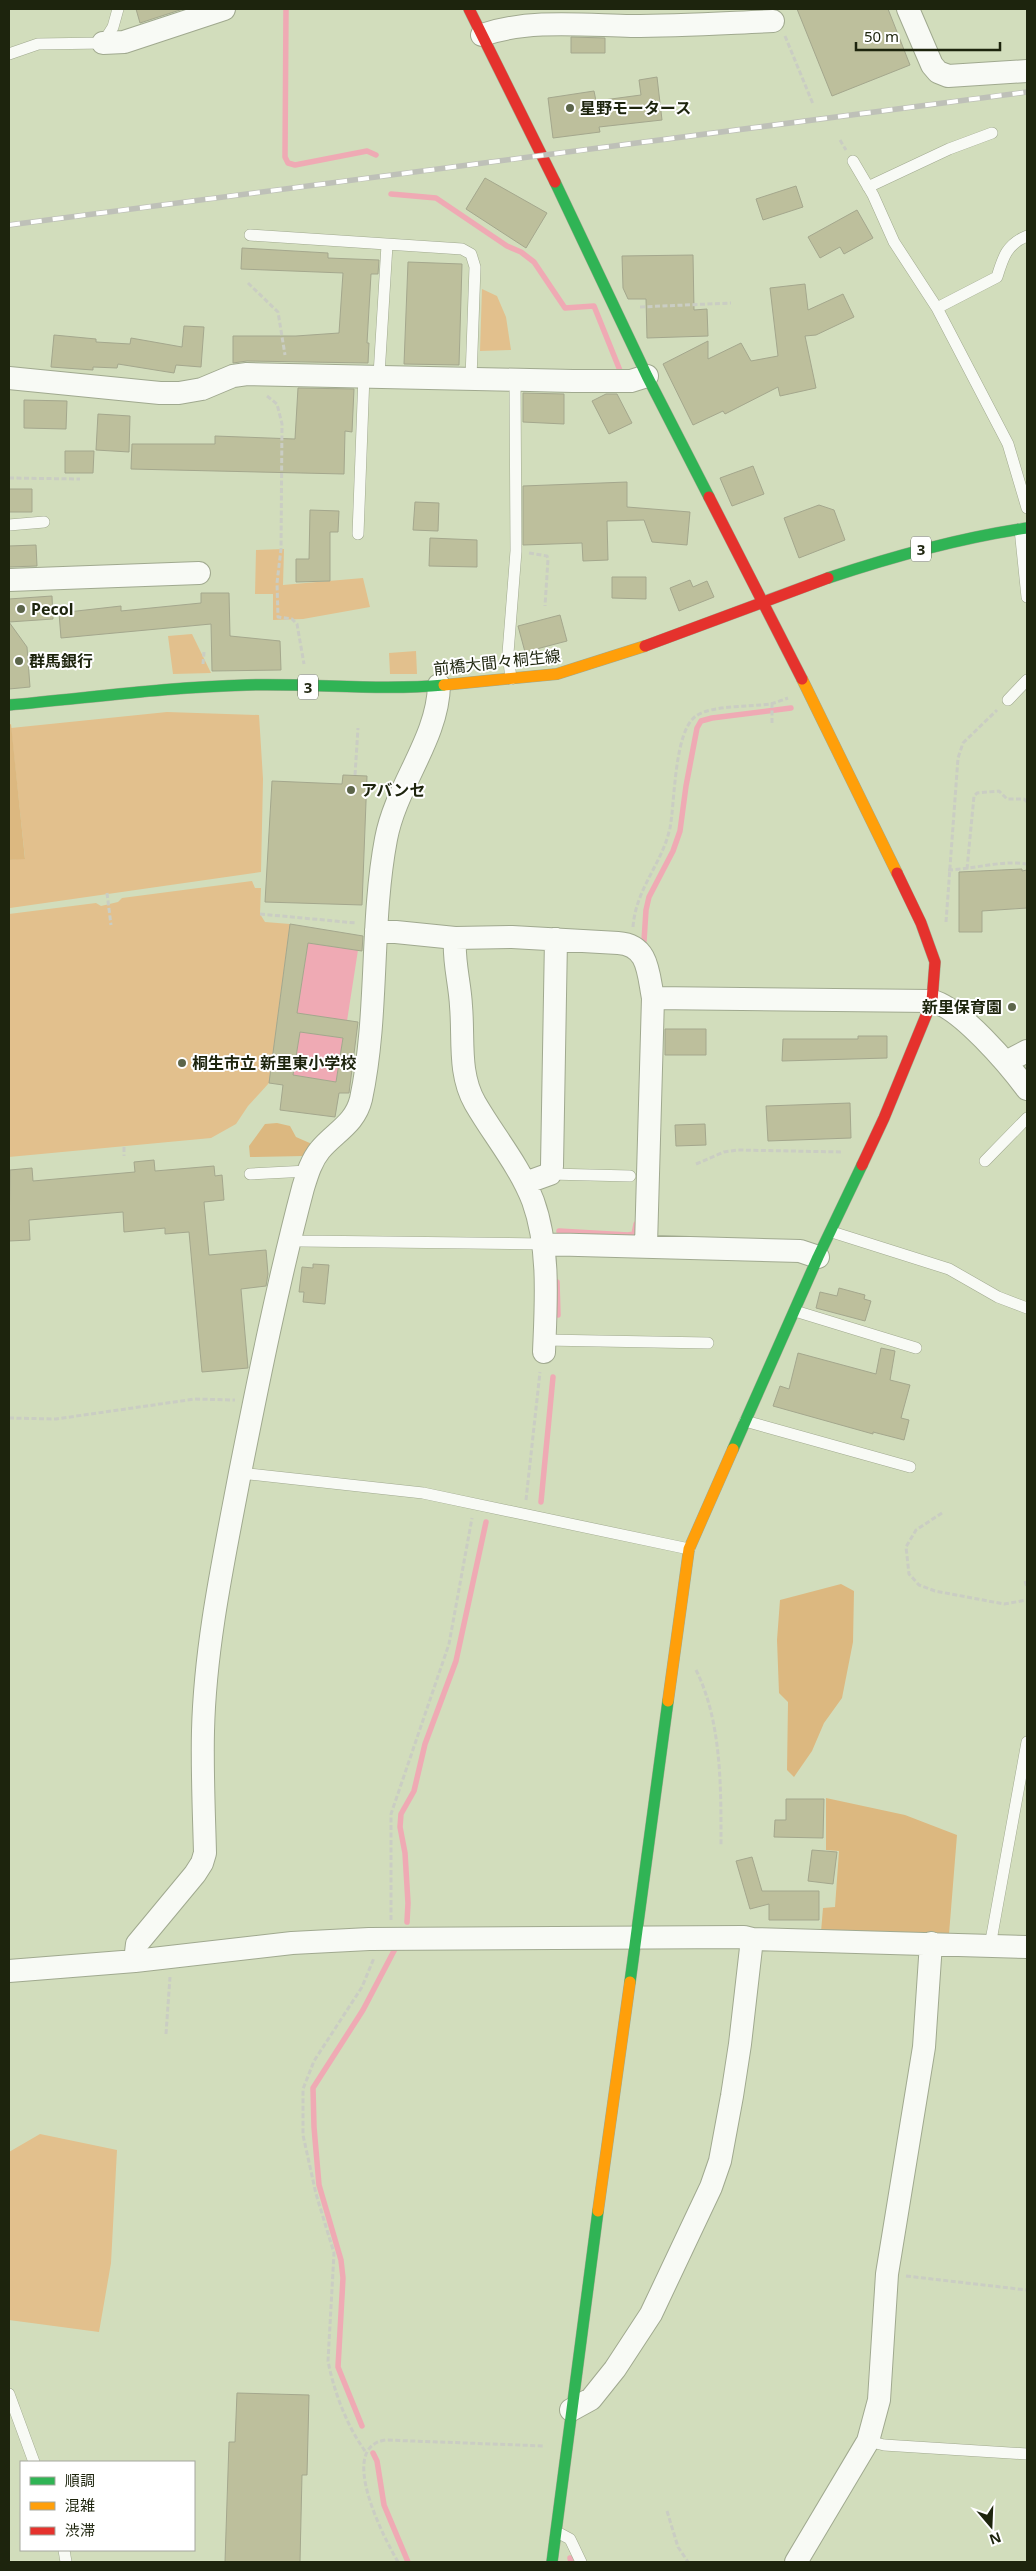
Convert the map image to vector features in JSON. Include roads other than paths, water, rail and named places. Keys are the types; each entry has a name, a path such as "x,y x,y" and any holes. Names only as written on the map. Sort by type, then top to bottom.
{"street":[{"path":"103,43 124,42 224,9"},
{"path":"469,9 647,376 764,602 922,923 931,946 935,976 932,1001 884,1118 832,1232 818,1257 689,1549 571,2410 552,2562"},
{"path":"908,9 932,65 938,72 948,76 1027,71"},
{"path":"482,34 499,29 541,25 634,26 773,15"},
{"path":"9,378 160,393 179,393 218,384 233,376 288,373 631,381 647,376"},
{"name":"前橋大間々桐生線","path":"9,705 164,689 250,685 359,688 439,685 511,680 557,674 606,660 900,554 972,536 1024,529"},
{"path":"9,580 198,573"},
{"path":"135,1961 137,1944 195,1874 202,1863 205,1853 203,1730 207,1676 226,1539 253,1402 290,1238 308,1171 319,1151 345,1129 360,1102 370,1030 382,861 390,820 433,720 439,700 439,685"},
{"path":"376,930 455,938 512,937 632,944 646,964 653,998 646,1245"},
{"path":"455,938 454,956 461,1005 465,1078 475,1103 525,1183 533,1202 542,1244 543,1354"},
{"path":"525,1183 550,1174 556,940"},
{"path":"653,998 932,1001 952,1010 1006,1062 1027,1089"},
{"path":"1006,1062 1027,1051"},
{"path":"542,1244 571,1246 646,1245 800,1251 818,1257"},
{"path":"9,1971 135,1961 171,1955 292,1943 369,1939 744,1937 752,1939 1027,1947"},
{"path":"571,2410 591,2399 615,2369 651,2314 711,2187 720,2161 733,2088 752,1939"},
{"path":"796,2562 868,2440 879,2400 887,2274 924,2047 931,1943"}],"lane":[{"path":"9,54 38,44 103,43 113,27 118,9"},
{"path":"868,187 949,149 992,133"},
{"path":"853,161 868,187 894,242 936,308 1008,444 1027,508"},
{"path":"250,235 462,249 471,254 476,267 471,378"},
{"path":"936,308 997,277 1006,251 1010,246 1027,236"},
{"path":"358,534 371,375 388,245"},
{"path":"511,680 508,653 516,551 515,379"},
{"path":"9,525 44,522"},
{"path":"1024,529 1027,597"},
{"path":"1008,700 1027,680"},
{"path":"985,1161 1027,1118"},
{"path":"250,1174 308,1171"},
{"path":"550,1174 630,1176"},
{"path":"832,1232 949,1270 998,1297 1027,1308"},
{"path":"290,1238 301,1241 542,1244"},
{"path":"795,1311 916,1348"},
{"path":"543,1354 708,1342"},
{"path":"745,1422 910,1467"},
{"path":"240,1473 423,1493 689,1549"},
{"path":"990,1946 1027,1742"},
{"path":"9,2394 34,2461"},
{"path":"868,2440 884,2445 1027,2454"},
{"path":"556,2531 570,2539 581,2562"}],"waterway":[{"path":"286,9 285,157 288,163 295,165 367,151 376,155"},
{"path":"391,194 436,198 534,262 565,308 594,306 621,373"},
{"path":"644,941 646,910 649,897 673,851 680,831 697,728 701,721 791,708"},
{"path":"559,1231 628,1235 634,1234 636,1224"},
{"path":"557,1282 558,1315"},
{"path":"541,1502 553,1377"},
{"path":"407,1922 408,1903 405,1853 400,1827 401,1814 414,1791 425,1744 456,1661 486,1522"},
{"path":"362,2426 338,2367 343,2278 341,2260 319,2185 313,2088 363,2010 396,1947"},
{"path":"373,2453 377,2461 384,2505 408,2562"},
{"path":"570,2558 571,2562"}],"railway":[{"path":"9,225 1027,92"}],"place":[{"name":"星野モータース","path":"570,108"},
{"name":"Pecol","path":"21,609"},
{"name":"群馬銀行","path":"19,661"},
{"name":"アバンセ","path":"351,790"},
{"name":"新里保育園","path":"1012,1007"},
{"name":"桐生市立 新里東小学校","path":"182,1063"}]}
